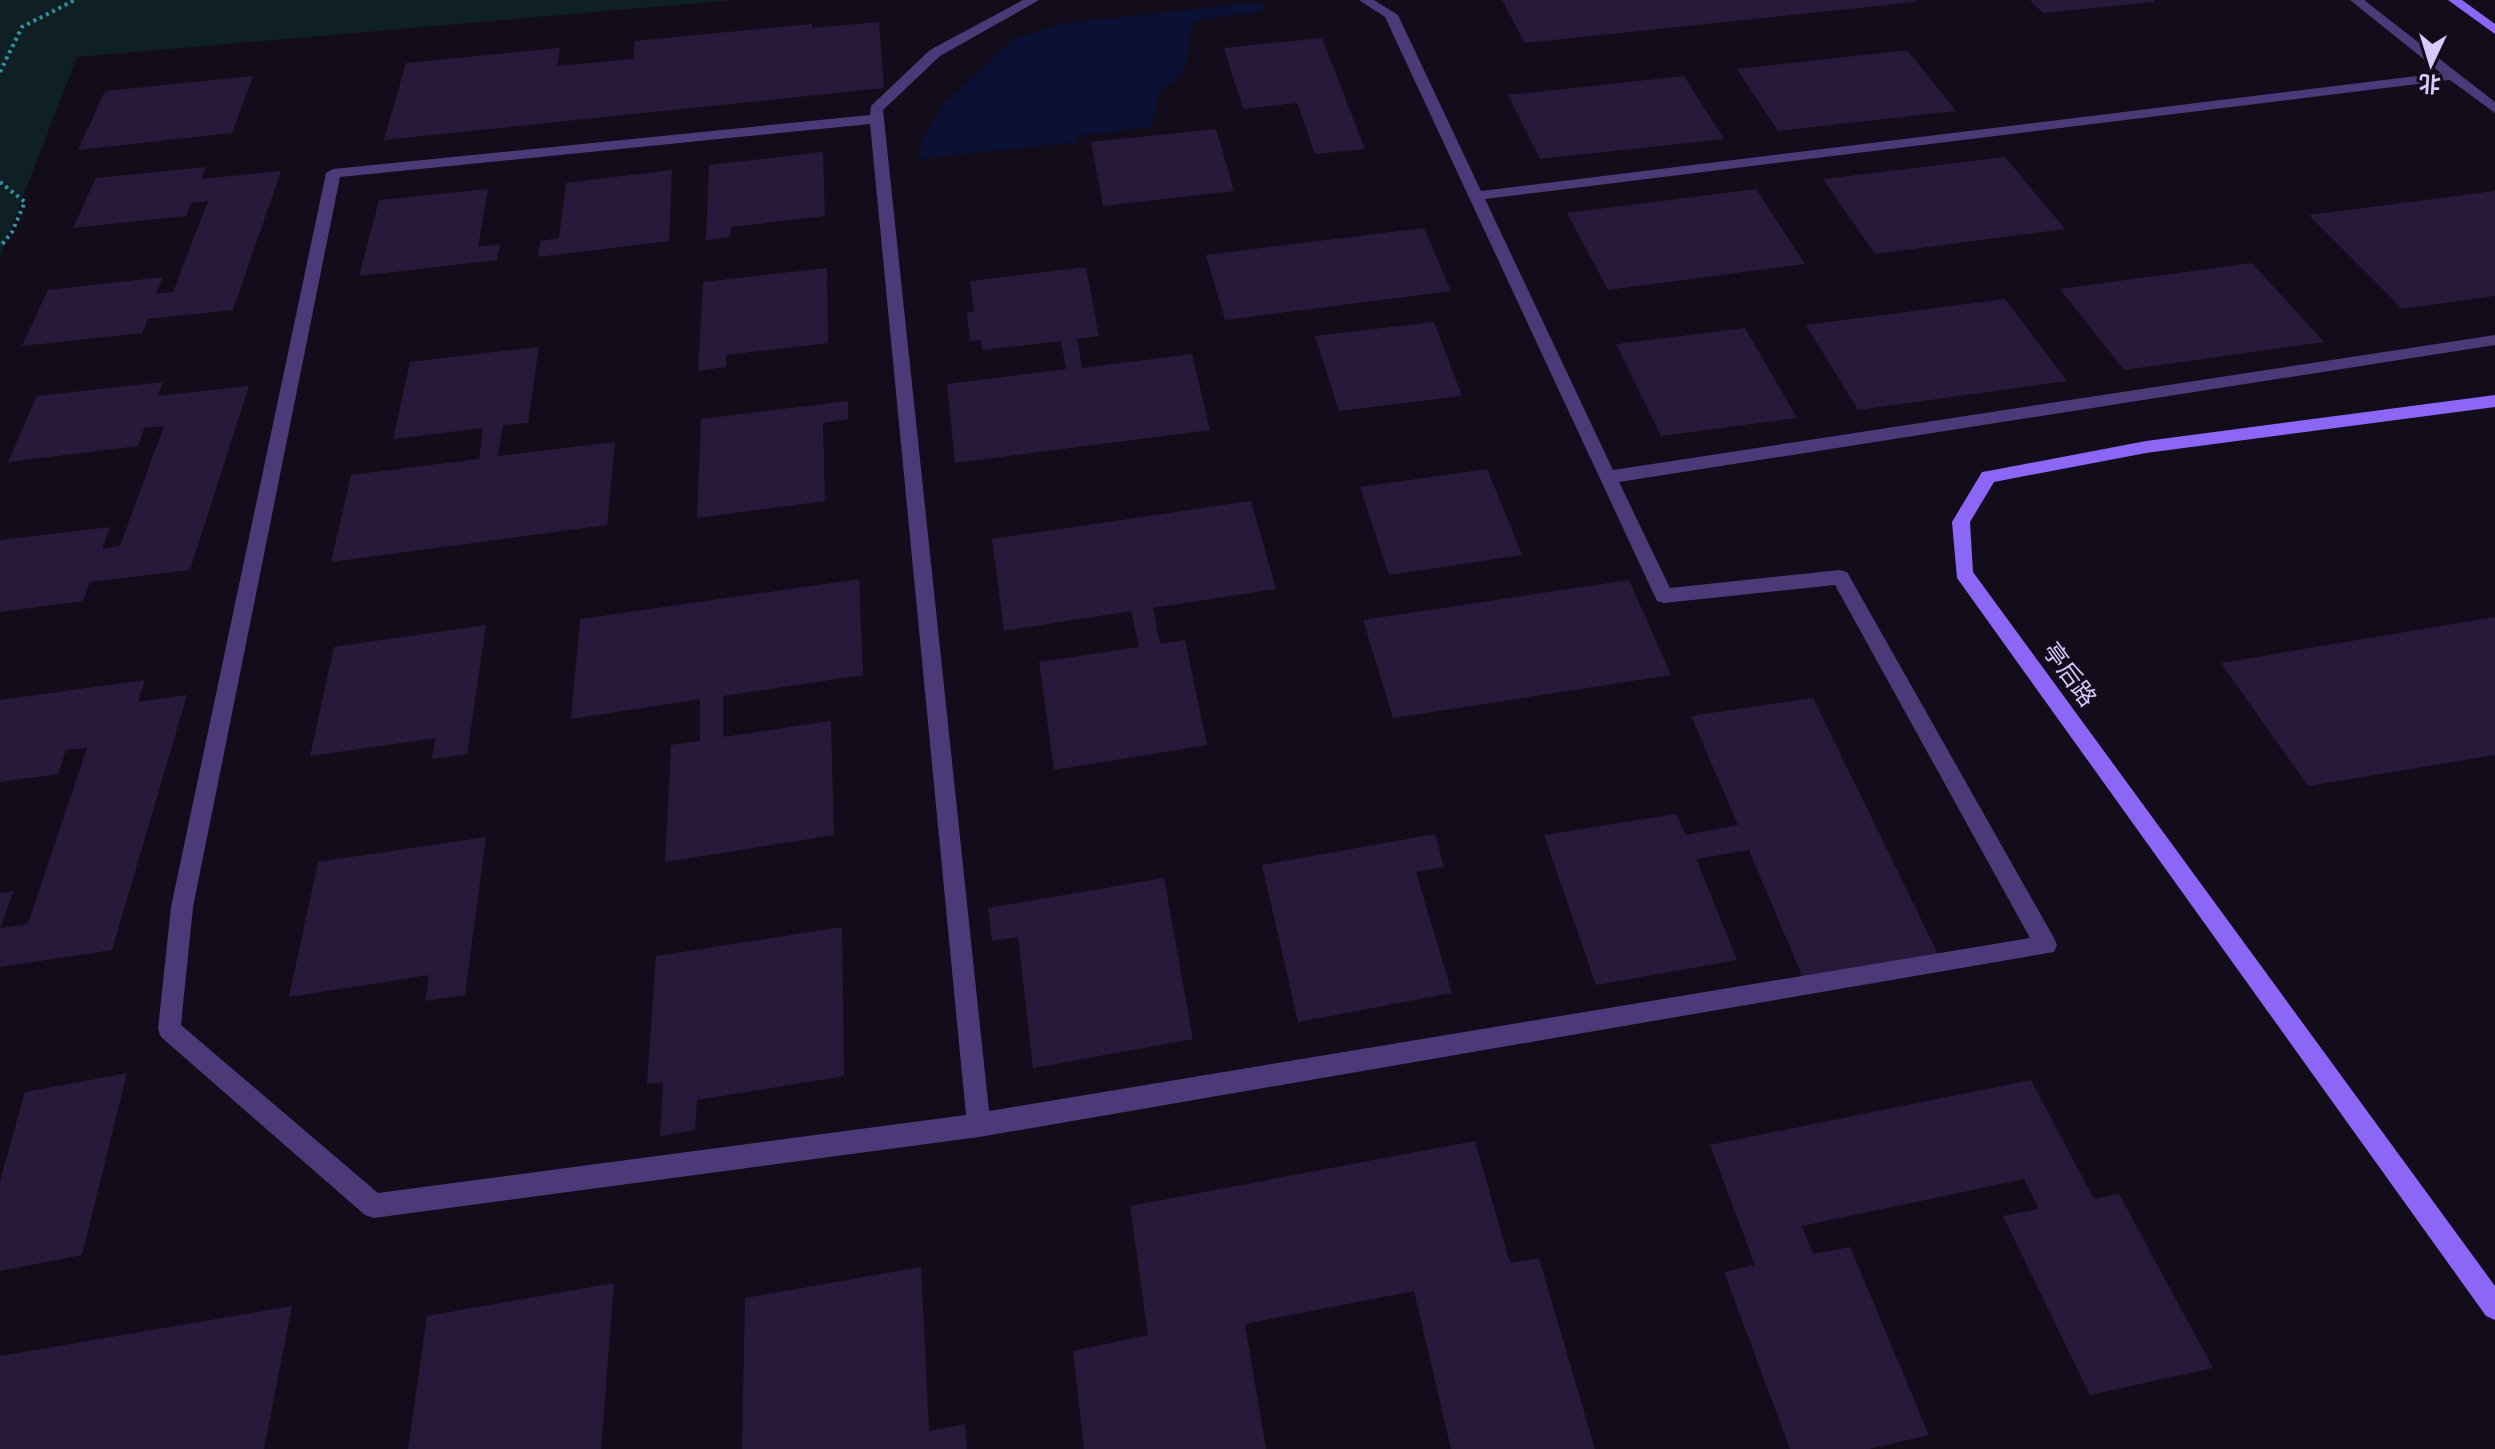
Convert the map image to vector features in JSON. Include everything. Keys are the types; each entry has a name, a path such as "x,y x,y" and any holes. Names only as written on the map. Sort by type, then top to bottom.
{"street":[{"path":"979,1125 876,109 935,53 1033,0"},
{"path":"877,119 333,173 182,907 169,1029 374,1206 979,1125 2046,945 1840,577 1664,596 1391,15 1365,0"},
{"path":"2356,0 2495,109"},
{"path":"2454,0 2495,30"},
{"path":"1476,196 2453,76"},
{"path":"1607,477 2495,340"},
{"name":"亭后路","path":"2495,401 2146,447 1988,477 1961,522 1964,573 2495,1307"}],"path":[{"path":"0,72 22,27 75,0"},
{"path":"0,182 25,202 12,232 0,247"}],"shaded area":[{"path":"0,0 734,0 77,57 0,256"},
{"path":"1259,2 1263,7 1261,12 1201,19 1193,24 1184,70 1159,92 1151,127 1076,136 1076,142 918,159 924,137 943,105 1011,41 1061,24"}],"building":[{"path":"1502,0 1915,0 1915,2 1525,43"},
{"path":"2030,0 2154,0 2154,2 2043,13"},
{"path":"879,22 884,88 384,140 406,63 560,48 557,66 633,59 635,41 812,24 812,28"},
{"path":"1322,38 1365,149 1315,154 1297,103 1243,109 1224,48"},
{"path":"1907,50 1956,111 1778,131 1737,69"},
{"path":"253,76 232,133 78,150 105,91"},
{"path":"1684,76 1724,139 1540,159 1508,95"},
{"path":"1216,129 1234,191 1103,206 1091,142"},
{"path":"823,152 825,216 731,227 730,237 706,240 709,165"},
{"path":"2005,157 2065,229 1875,254 1823,179"},
{"path":"206,167 201,179 281,171 233,310 148,319 142,333 22,346 48,290 163,277 156,294 173,292 208,201 191,203 186,216 73,228 96,178"},
{"path":"672,170 669,241 538,257 540,241 559,238 566,183"},
{"path":"488,189 478,247 500,244 497,260 359,276 379,200"},
{"path":"1756,189 1805,264 1608,290 1567,213"},
{"path":"2495,191 2495,296 2402,309 2309,215"},
{"path":"1424,228 1451,291 1225,320 1206,255"},
{"path":"2252,263 2324,342 2124,370 2060,289"},
{"path":"1086,267 1099,336 1077,339 1082,368 1192,354 1210,430 955,463 947,384 1066,369 1061,341 982,350 981,340 970,341 967,312 974,311 970,281"},
{"path":"827,268 828,343 726,355 726,367 698,371 703,282"},
{"path":"2005,299 2067,381 1858,410 1806,325"},
{"path":"1434,322 1462,396 1339,411 1315,336"},
{"path":"1745,328 1797,418 1661,436 1616,344"},
{"path":"539,347 528,423 503,425 498,456 615,442 607,525 331,562 351,475 479,459 483,428 393,439 410,362"},
{"path":"163,382 157,396 249,386 190,570 90,582 83,601 0,612 0,540 110,527 102,549 120,546 164,426 144,428 138,446 8,462 37,396"},
{"path":"848,401 848,419 823,423 825,501 697,518 701,419"},
{"path":"1487,469 1522,555 1389,575 1360,487"},
{"path":"1251,501 1276,589 1153,608 1160,644 1185,640 1207,745 1054,770 1039,662 1139,647 1131,611 1004,631 992,539"},
{"path":"859,579 863,675 723,696 723,737 831,721 834,835 665,862 671,745 700,741 700,699 571,719 580,619"},
{"path":"1629,580 1671,675 1393,718 1363,620"},
{"path":"2495,617 2495,755 2308,786 2221,663"},
{"path":"486,625 467,754 432,759 435,738 310,756 334,647"},
{"path":"145,680 138,702 187,695 112,950 0,967 0,928 28,924 87,748 66,750 58,774 0,782 0,700"},
{"path":"1813,698 1942,962 1806,985 1749,850 1696,859 1737,960 1596,985 1544,835 1676,814 1686,835 1738,825 1691,716"},
{"path":"1435,834 1444,867 1416,872 1452,993 1298,1022 1262,865"},
{"path":"486,837 465,995 425,1001 429,975 289,997 318,862"},
{"path":"1164,878 1193,1039 1033,1068 1018,937 992,941 988,908"},
{"path":"14,891 0,928 0,893"},
{"path":"842,927 844,1076 697,1100 695,1130 660,1136 663,1082 647,1084 656,956"},
{"path":"127,1073 82,1255 0,1271 0,1181 25,1092"},
{"path":"2031,1080 2094,1199 2119,1194 2213,1368 2090,1395 2003,1216 2039,1209 2024,1179 1802,1226 1813,1254 1850,1247 1929,1435 1869,1449 1790,1449 1724,1272 1755,1265 1710,1145"},
{"path":"1475,1141 1510,1263 1539,1258 1595,1449 1451,1449 1414,1291 1245,1324 1266,1449 1084,1449 1073,1351 1148,1335 1130,1206"},
{"path":"921,1267 929,1431 965,1424 967,1449 742,1449 745,1298"},
{"path":"614,1283 601,1449 408,1449 427,1316"},
{"path":"292,1306 264,1449 0,1449 0,1356"}]}
